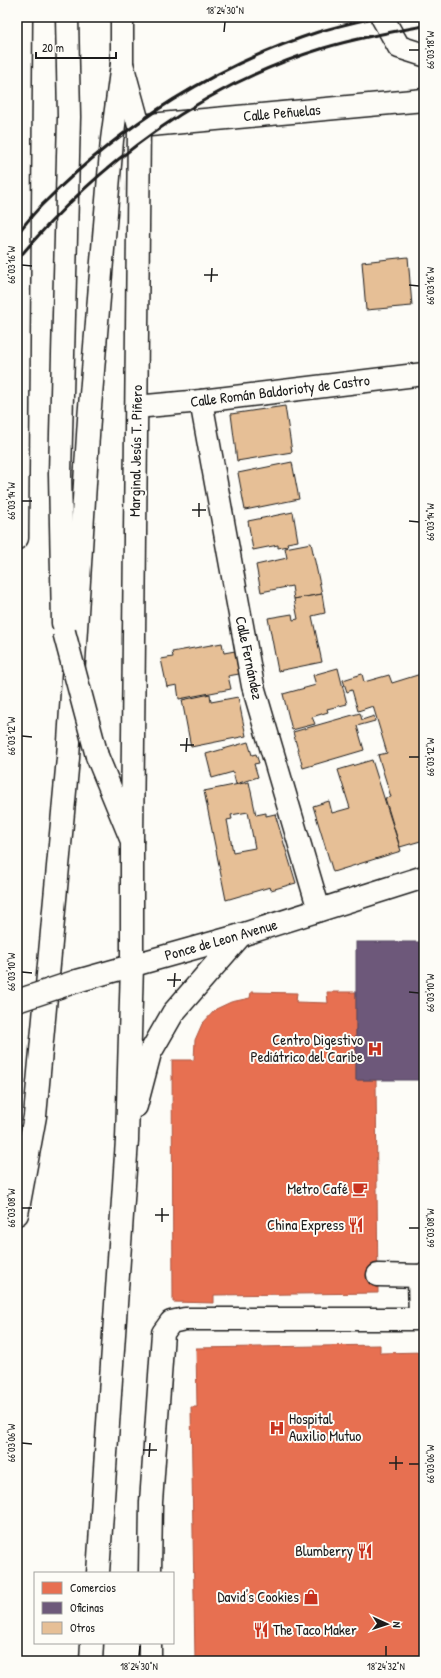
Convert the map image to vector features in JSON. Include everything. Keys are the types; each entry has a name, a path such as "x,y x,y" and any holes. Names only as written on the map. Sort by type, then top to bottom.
{"main road":[{"path":"17,538 20,17"},
{"path":"66,17 69,117 60,474 64,632 97,756 132,841"},
{"path":"17,1214 36,1108 68,758 89,418 111,148 122,64 122,17"},
{"path":"382,17 399,47 424,55"},
{"name":"Marginal Jesús T. Piñero","path":"122,64 140,126 136,407 132,965 127,1140"},
{"name":"Calle Peñuelas","path":"140,126 424,100"},
{"name":"Calle Román Baldorioty de Castro","path":"136,407 201,402 424,374"},
{"name":"Calle Fernández","path":"201,402 253,686 319,910"},
{"name":"Ponce de Leon Avenue","path":"17,1001 77,981 241,935 424,877"},
{"path":"98,1572 127,1140 150,1053 173,1013 241,935"},
{"path":"150,1572 151,1502 163,1333 171,1322 185,1319 422,1318 422,1276 378,1275"},
{"path":"91,1661 92,1644"},
{"path":"150,1644 150,1661"}],"building: Comercios":[{"path":"251,992 297,993 296,1002 328,1003 327,992 356,992 356,1080 376,1080 378,1293 214,1295 214,1303 173,1302 172,1060 194,1060 195,1040 202,1024 216,1009 231,1002 250,998"},
{"path":"380,1345 380,1353 424,1352 424,1661 195,1660 191,1407 197,1407 196,1348"}],"building: Oficinas":[{"path":"356,942 424,942 424,1080 356,1080"}],"building: Otros":[{"path":"408,257 412,306 366,310 362,262"},
{"path":"285,406 292,452 237,461 231,414"},
{"path":"292,462 299,499 245,510 238,473"},
{"path":"293,512 298,541 287,543 288,546 278,548 278,545 253,550 248,521"},
{"path":"311,543 322,594 294,599 292,586 261,592 256,565 287,558 285,548"},
{"path":"322,594 325,613 312,616 322,662 278,671 268,618 292,614 293,620 298,619 294,599"},
{"path":"222,643 224,653 235,651 239,674 228,676 231,689 179,699 177,685 167,687 161,659 173,657 172,652"},
{"path":"338,668 347,704 327,709 328,712 312,717 315,724 292,730 283,694 316,685 313,675"},
{"path":"424,673 424,840 400,847 385,798 391,797 378,755 387,753 373,706 358,711 352,690 347,692 343,680 362,674 364,682 389,675 392,683"},
{"path":"210,694 211,702 238,697 246,736 191,747 182,700"},
{"path":"360,713 362,720 374,716 375,721 357,726 364,750 303,768 293,732"},
{"path":"248,742 252,755 256,754 259,763 254,764 258,777 236,784 233,772 212,778 206,754"},
{"path":"372,760 401,851 333,872 313,806 329,801 332,813 350,808 338,770"},
{"path":"249,782 256,815 266,813 266,816 275,814 296,883 271,890 270,887 226,900 204,791","holes":["248,812 255,848 233,852 227,820 232,819 231,815"]}],"railway":[{"path":"17,234 39,208 76,172 139,122 173,100 243,61 318,32 376,17"},
{"path":"17,260 48,225 82,191 118,160 155,132 195,106 236,83 279,64 324,48 361,38 424,26"}],"place":[{"name":"Centro Digestivo Pediátrico del Caribe","path":"375,1049"},
{"name":"Metro Café","path":"360,1189"},
{"name":"China Express","path":"356,1225"},
{"name":"Hospital Auxilio Mutuo","path":"277,1428"},
{"name":"Blumberry","path":"365,1551"},
{"name":"David's Cookies","path":"311,1597"},
{"name":"The Taco Maker","path":"261,1630"}]}
